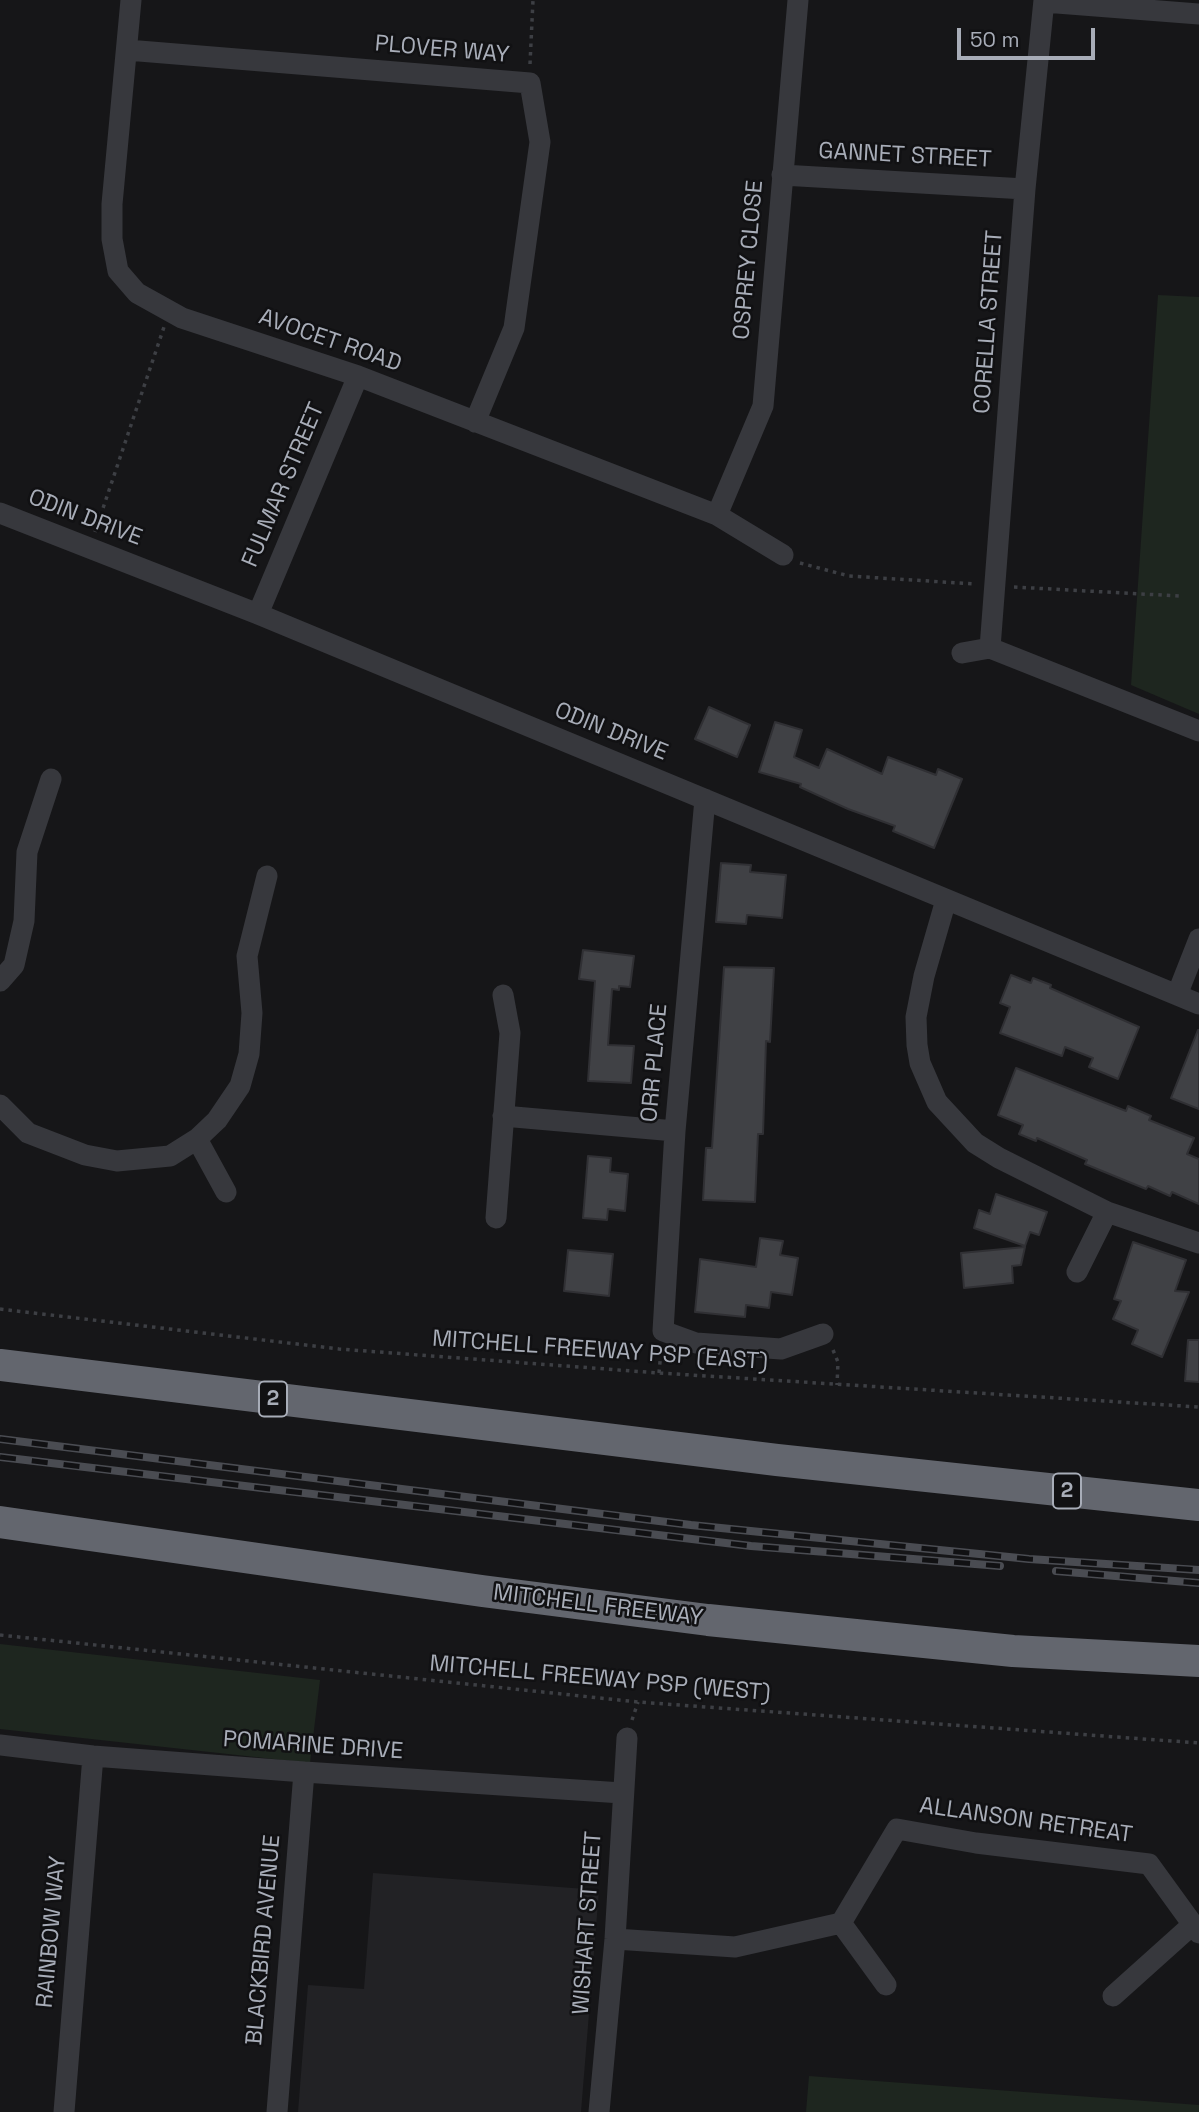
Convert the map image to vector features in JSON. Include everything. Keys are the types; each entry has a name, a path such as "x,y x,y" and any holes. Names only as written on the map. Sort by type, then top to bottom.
{"highway":[{"name":"2","path":"0,1365 777,1460 1163,1502 1199,1503"},
{"name":"MITCHELL FREEWAY","path":"0,1522 482,1591 708,1620 1013,1651 1199,1661"}],"street":[{"name":"AVOCET ROAD","path":"131,0 112,204 112,239 118,271 137,293 182,318 358,376 717,516 783,555"},
{"name":"OSPREY CLOSE","path":"717,516 763,406 798,0"},
{"path":"1044,1 1199,14"},
{"name":"CORELLA STREET","path":"990,648 1025,189 1044,1"},
{"name":"PLOVER WAY","path":"127,50 530,83 540,142 514,328 475,422"},
{"name":"GANNET STREET","path":"782,175 1025,189"},
{"name":"FULMAR STREET","path":"258,614 358,376"},
{"name":"ODIN DRIVE","path":"0,513 258,614 1199,1004"},
{"path":"962,653 990,648 1199,731"},
{"path":"0,981 14,965 24,922 27,852 51,779"},
{"name":"ORR PLACE","path":"705,799 676,1131 663,1331 696,1343 781,1349 820,1335"},
{"path":"0,1105 28,1133 85,1155 117,1161 170,1156 197,1139 217,1120 240,1086 249,1054 252,1013 247,956 267,876"},
{"path":"946,900 923,976 916,1017 917,1045 920,1063 932,1092 955,1124 975,1143 999,1158 1107,1212 1199,1243"},
{"path":"1177,995 1199,939"},
{"path":"496,1218 510,1032 503,995"},
{"path":"503,1116 676,1131"},
{"path":"197,1139 226,1192"},
{"path":"1077,1272 1107,1212"},
{"name":"WISHART STREET","path":"599,2112 615,1939 627,1738"},
{"name":"POMARINE DRIVE","path":"0,1745 93,1756 622,1793"},
{"name":"RAINBOW WAY","path":"64,2112 93,1756"},
{"name":"BLACKBIRD AVENUE","path":"277,2112 304,1772"},
{"name":"ALLANSON RETREAT","path":"841,1923 897,1829 976,1843 1149,1864 1195,1930"},
{"path":"615,1939 735,1948 841,1923 886,1985"},
{"path":"1113,1996 1195,1930"}],"path":[{"path":"530,83 533,0"},
{"path":"89,547 163,329 172,313"},
{"path":"783,555 808,567 849,576 984,585"},
{"path":"1007,586 1179,596"},
{"name":"MITCHELL FREEWAY PSP (EAST)","path":"0,1308 340,1349 1199,1408"},
{"path":"820,1335 836,1354 837,1385"},
{"name":"MITCHELL FREEWAY PSP (WEST)","path":"0,1635 638,1702 1199,1743"}],"shaded area":[{"path":"1158,295 1199,297 1199,714 1131,685"},
{"path":"0,1644 320,1680 310,1763 0,1729"},
{"path":"373,1873 599,1890 581,2112 298,2112 308,1985 364,1989"},
{"path":"809,2076 1199,2105 1199,2112 806,2112"}],"building":[{"path":"709,707 750,725 737,757 695,739"},
{"path":"775,722 802,730 794,757 819,768 827,749 882,774 888,757 936,775 938,769 962,779 934,848 893,831 895,826 848,809 800,787 801,784 759,772"},
{"path":"721,863 751,865 750,872 786,875 782,918 747,915 746,924 716,922"},
{"path":"583,950 634,956 630,987 619,986 619,990 612,989 608,1045 634,1046 631,1083 588,1081 595,981 579,979"},
{"path":"724,967 774,968 770,1042 766,1041 763,1134 758,1134 755,1202 703,1200 706,1148 712,1148"},
{"path":"1011,975 1031,983 1033,978 1051,985 1050,988 1139,1027 1118,1079 1089,1067 1093,1058 1065,1047 1062,1056 1000,1033 1010,1007 1000,1003"},
{"path":"1199,1030 1199,1109 1171,1098"},
{"path":"1016,1068 1126,1111 1128,1106 1151,1116 1149,1120 1194,1138 1187,1154 1199,1159 1199,1204 1172,1192 1170,1196 1148,1186 1146,1189 1085,1164 1087,1160 1037,1138 1036,1141 1019,1134 1023,1125 998,1115"},
{"path":"588,1156 611,1158 610,1172 628,1174 625,1211 608,1209 607,1220 583,1218"},
{"path":"996,1194 1047,1212 1039,1235 1030,1232 1025,1246 974,1228 979,1210 990,1214"},
{"path":"760,1238 783,1241 780,1255 798,1258 792,1295 771,1292 769,1308 746,1305 745,1317 695,1312 700,1259 756,1267"},
{"path":"1133,1242 1186,1260 1175,1291 1189,1292 1162,1357 1132,1344 1138,1330 1113,1319 1121,1301 1114,1299"},
{"path":"1025,1247 1021,1265 1012,1266 1013,1283 964,1288 961,1253"},
{"path":"568,1250 613,1254 609,1296 564,1291"},
{"path":"1188,1340 1199,1340 1199,1382 1185,1381"}],"railway":[{"path":"0,1439 691,1525 1029,1559 1199,1570"},
{"path":"0,1457 751,1546 1000,1566"},
{"path":"1056,1571 1199,1583"}]}
